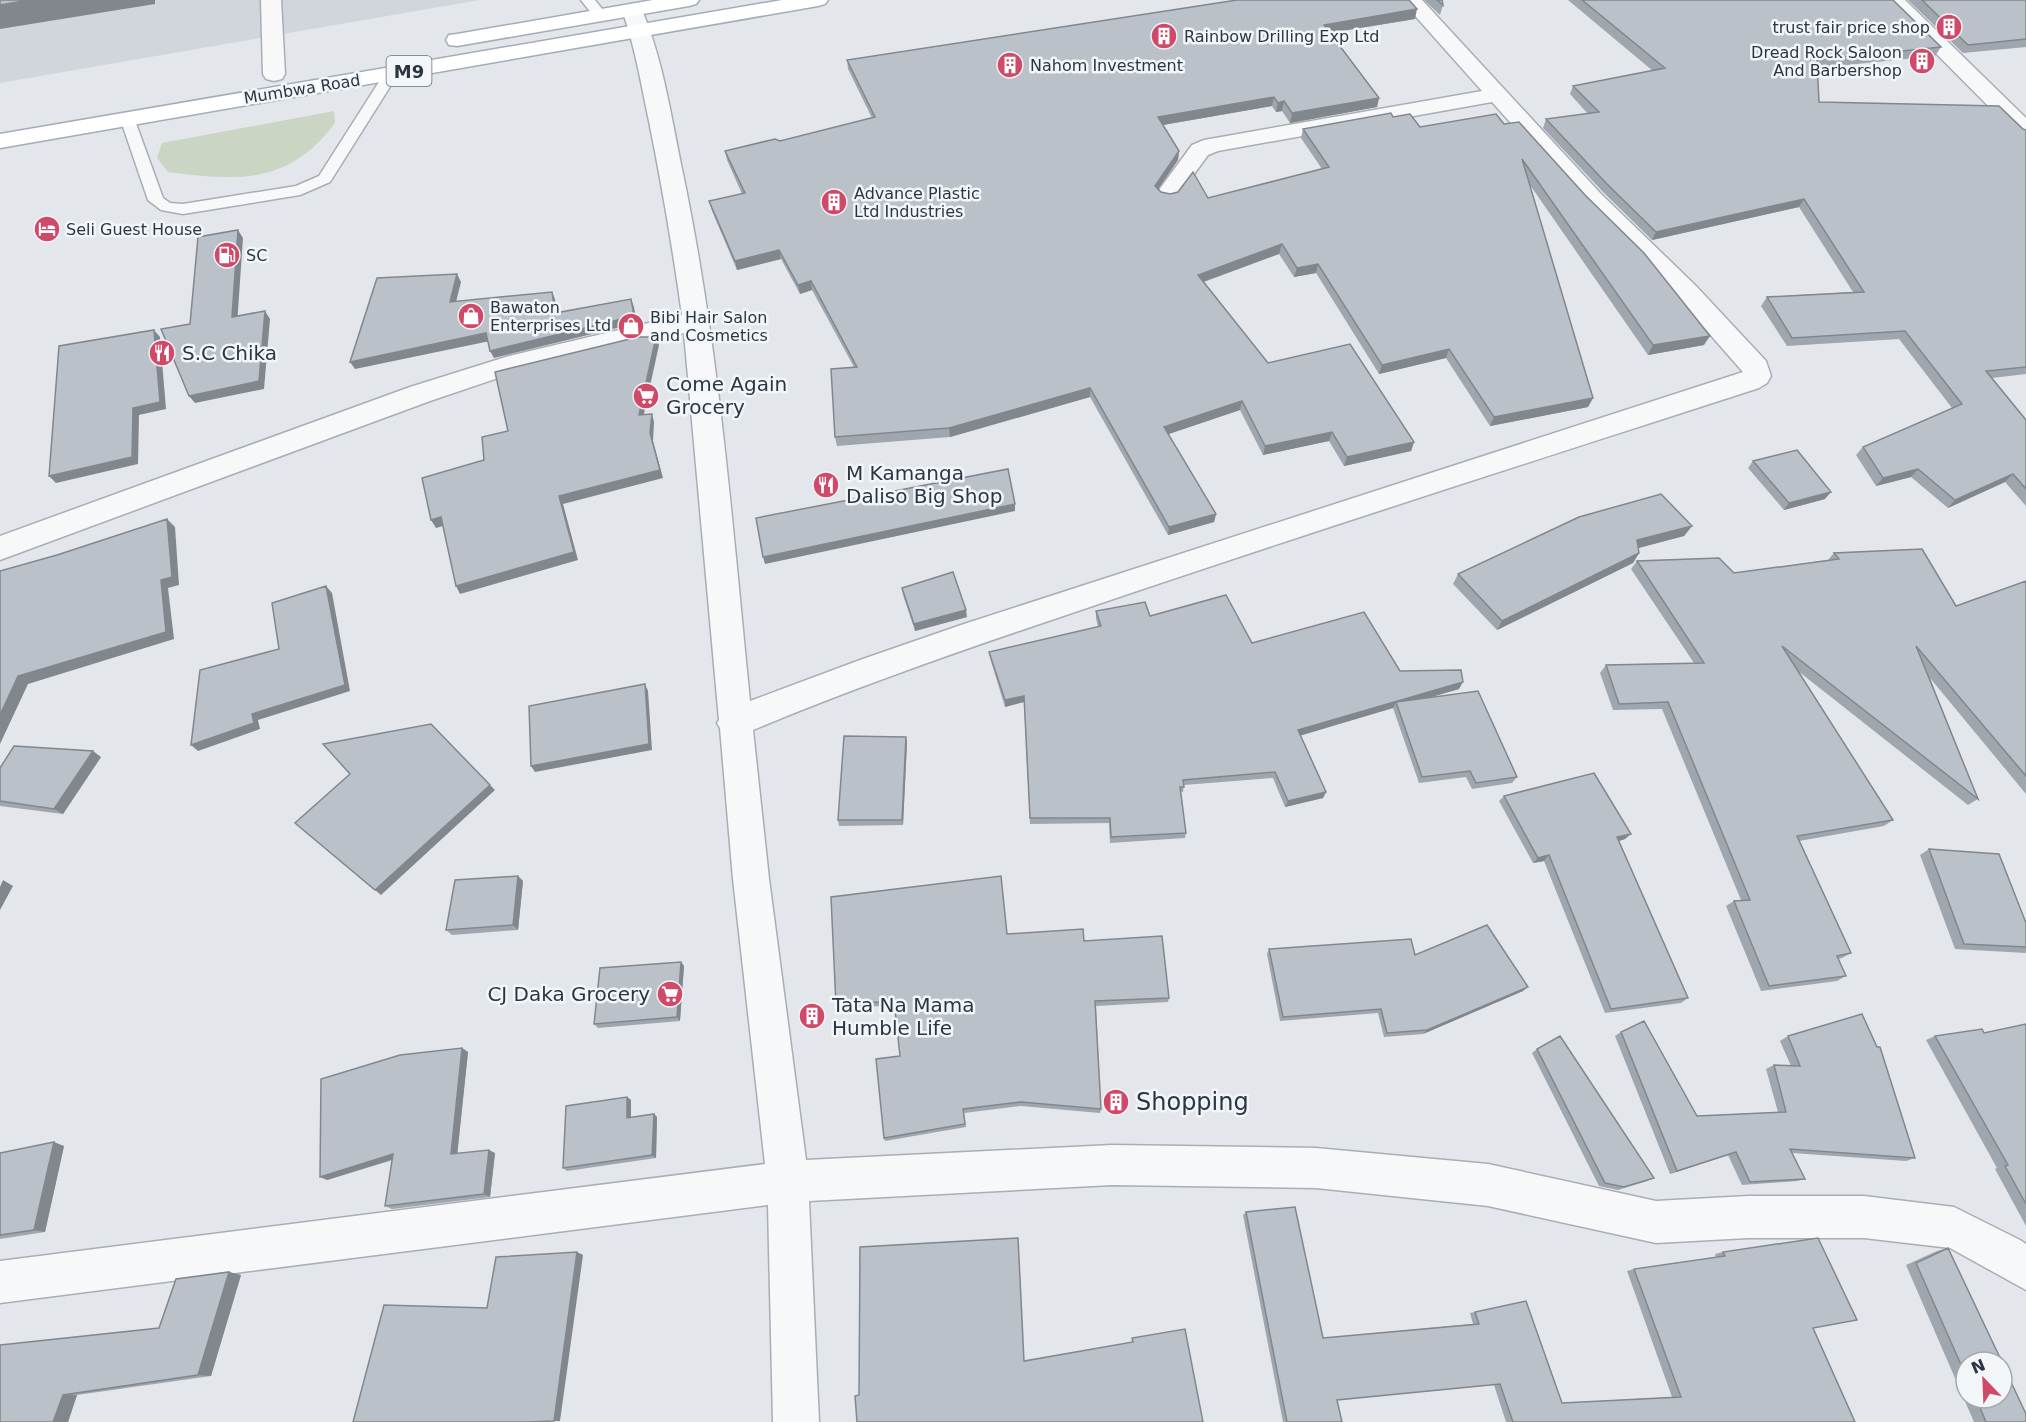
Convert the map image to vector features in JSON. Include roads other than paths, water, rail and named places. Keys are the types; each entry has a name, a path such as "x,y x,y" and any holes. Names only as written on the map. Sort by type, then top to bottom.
{"main road":[{"name":"Mumbwa Road","path":"436,44 594,7 637,21 689,0"},
{"name":"Mumbwa Road","path":"0,141 391,74 637,21 818,0"},
{"name":"Mumbwa Road","path":"0,122 377,55"}],"street":[{"path":"271,0 274,74"},
{"path":"734,723 814,688 909,655 1172,567 1749,381 1757,376 1756,368 1687,292 1592,200 1411,0"},
{"path":"1893,0 2026,131"},
{"path":"637,21 667,150 696,321 734,723 788,1182 796,1422"},
{"path":"1168,194 1200,150 1212,145 1496,95"},
{"path":"0,548 453,383 509,365 696,321"},
{"path":"0,1282 788,1182 1112,1165 1316,1168 1488,1185 1656,1222 1748,1217 1864,1217 1954,1228 2026,1269"}],"lane":[{"path":"127,118 156,200 166,207 183,208 300,190 326,179 391,74"}],"place":[{"name":"trust fair price shop","path":"1949,27"},
{"name":"Rainbow Drilling Exp Ltd","path":"1164,36"},
{"name":"Dread Rock Saloon And Barbershop","path":"1922,61"},
{"name":"Nahom Investment","path":"1010,65"},
{"name":"Advance Plastic Ltd Industries","path":"834,202"},
{"name":"Seli Guest House","path":"47,229"},
{"name":"SC","path":"227,255"},
{"name":"Bawaton Enterprises Ltd","path":"471,316"},
{"name":"Bibi Hair Salon and Cosmetics","path":"631,326"},
{"name":"S.C Chika","path":"162,353"},
{"name":"Come Again Grocery","path":"646,396"},
{"name":"M Kamanga Daliso Big Shop","path":"826,485"},
{"name":"CJ Daka Grocery","path":"670,994"},
{"name":"Tata Na Mama Humble Life","path":"812,1016"},
{"name":"Shopping","path":"1116,1102"}]}
